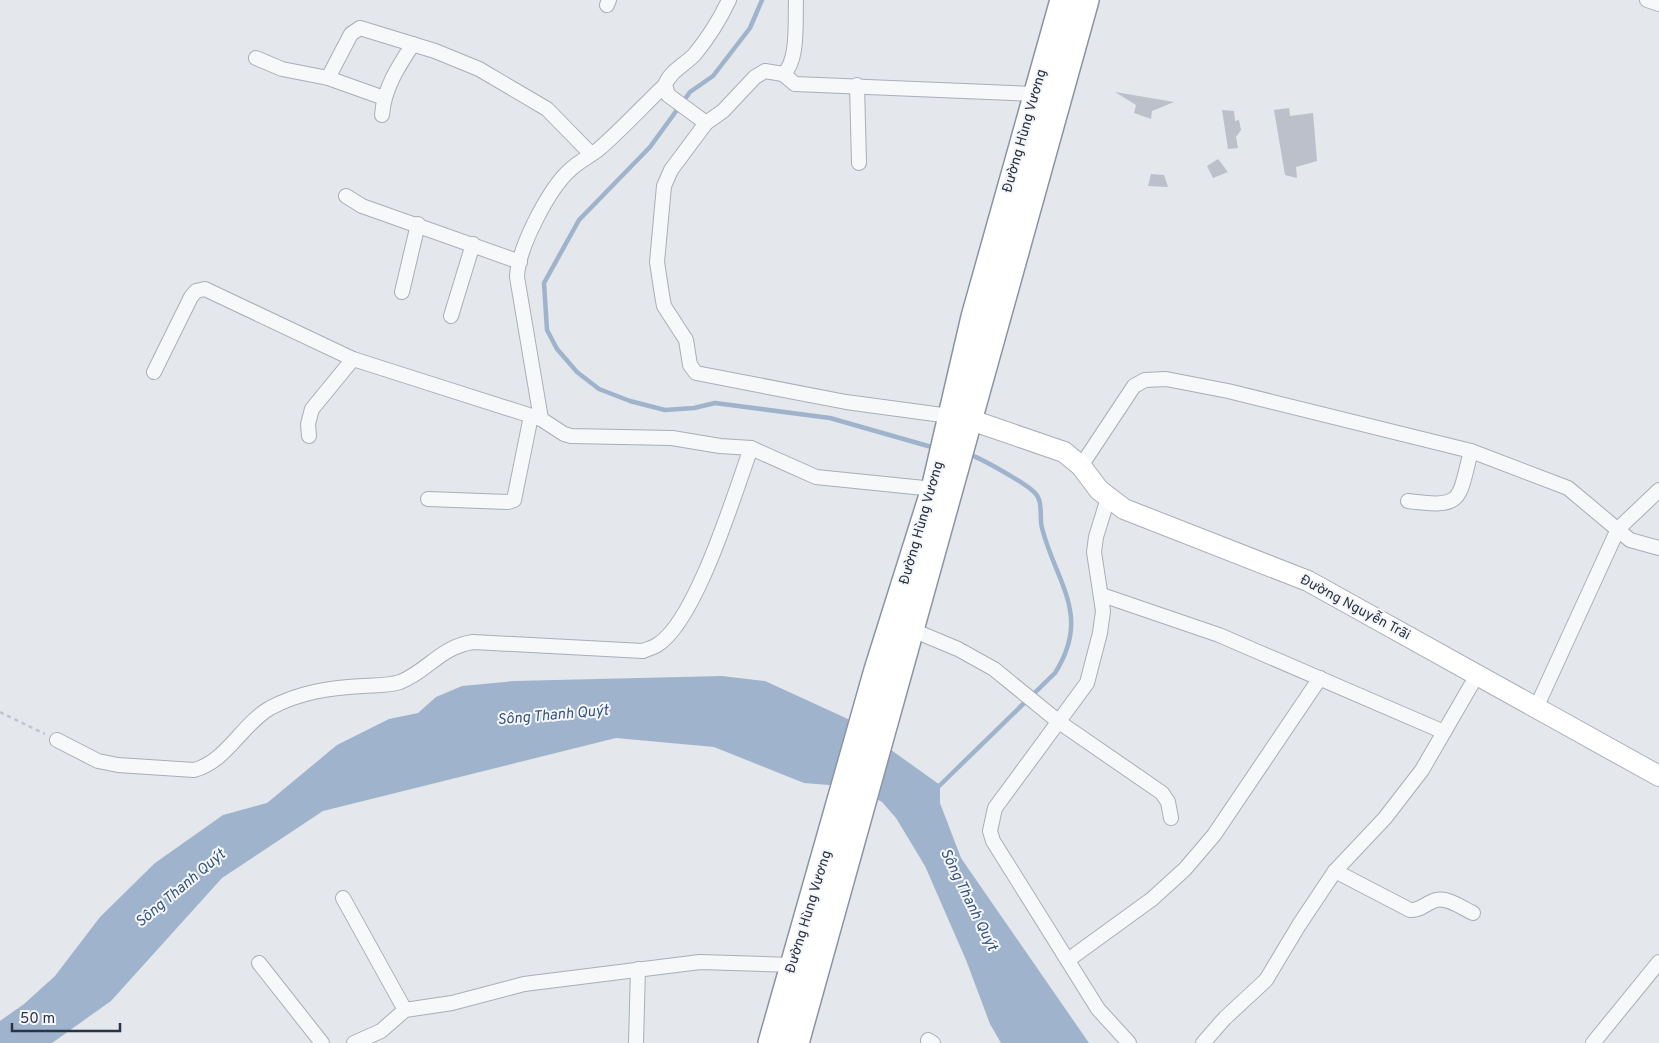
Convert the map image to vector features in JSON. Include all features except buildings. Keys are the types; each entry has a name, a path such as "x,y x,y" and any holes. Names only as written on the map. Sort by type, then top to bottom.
{"highway":[{"name":"Đường Hùng Vương","path":"887,674 910,629 955,421 974,317 1035,94 1063,0"},
{"name":"Đường Hùng Vương","path":"955,421 1086,0"},
{"name":"Đường Hùng Vương","path":"796,1043 841,847 887,674 943,477"},
{"name":"Đường Hùng Vương","path":"771,1043 792,965 841,847"}],"street":[{"path":"428,499 508,502 514,500 536,418 517,277 531,229 547,202 570,170 591,154 665,85 671,76 694,55 722,14 728,0"},
{"path":"783,74 790,68 794,50 796,0"},
{"path":"1648,0 1659,4"},
{"path":"328,78 352,34 358,29 413,44 459,59 547,109 591,154"},
{"path":"382,115 384,98 391,79 413,44"},
{"path":"256,58 282,69 328,78 384,98"},
{"path":"955,421 701,375 693,371 686,340 664,306 657,262 666,178 706,123 723,111 760,73 770,71 783,74 795,84 857,85 1035,94"},
{"path":"665,85 668,95 706,123"},
{"path":"857,85 859,163"},
{"path":"346,196 362,206 418,224 520,262"},
{"path":"402,292 418,224"},
{"path":"451,316 474,244"},
{"path":"154,372 190,298 196,291 205,289 353,359 536,418 571,436 672,438 720,446 751,448 816,477 943,477"},
{"path":"309,436 308,424 312,410 353,359"},
{"path":"1081,466 1134,386 1145,380 1166,379 1228,391 1471,451 1568,488 1630,540 1659,548"},
{"name":"Đường Nguyễn Trãi","path":"955,421 1055,448 1081,466 1099,490 1124,510 1308,581 1659,776"},
{"path":"57,740 98,760 118,765 194,770 212,762 250,724 282,702 314,691 402,681 445,650 459,644 473,642 643,651 657,645 674,628 696,594 751,448"},
{"path":"1408,501 1441,505 1449,503 1462,487 1471,451"},
{"path":"1536,708 1618,529 1659,490"},
{"path":"1108,498 1100,519 1094,552 1103,611 1100,633 1088,683 995,808 990,832 993,841 1098,1009 1129,1043"},
{"path":"1102,595 1219,635 1444,732"},
{"path":"910,629 975,657 1017,687 1059,722 1162,793 1168,802 1171,818"},
{"path":"1203,1043 1225,1018 1266,980 1299,925 1335,871 1385,818 1422,770 1477,675"},
{"path":"1068,960 1152,899 1185,869 1214,835 1320,678"},
{"path":"1335,871 1410,910 1417,910 1430,902 1442,900 1473,913"},
{"path":"343,898 405,1010"},
{"path":"354,1043 381,1031 405,1010 452,1003 524,984 638,968 700,962 792,965"},
{"path":"1593,1043 1659,962"},
{"path":"259,963 322,1043"},
{"path":"636,1043 638,968"}],"path":[{"path":"0,712 57,740"}],"water":[{"name":"Sông Thanh Quýt","path":"722,676 765,681 848,719 940,785 940,803 961,858 1089,1043 1001,1043 990,1024 966,960 925,866 896,818 882,802 854,787 804,783 714,747 616,738 323,811 222,878 111,1001 52,1043 0,1043 0,1021 24,1004 55,976 100,917 155,863 223,815 267,803 337,745 389,719 418,713 436,697 462,686 514,681"}],"waterway":[{"path":"762,0 750,28 713,76 690,92 650,147 579,220 544,283 547,330 557,349 577,372 599,389 630,401 665,410 694,408 715,403 830,418 935,448"},
{"path":"936,789 1055,673 1066,652 1071,634 1071,616 1068,599 1048,548 1041,524 1040,504 1037,496 1029,488 1012,477 968,454"}]}
